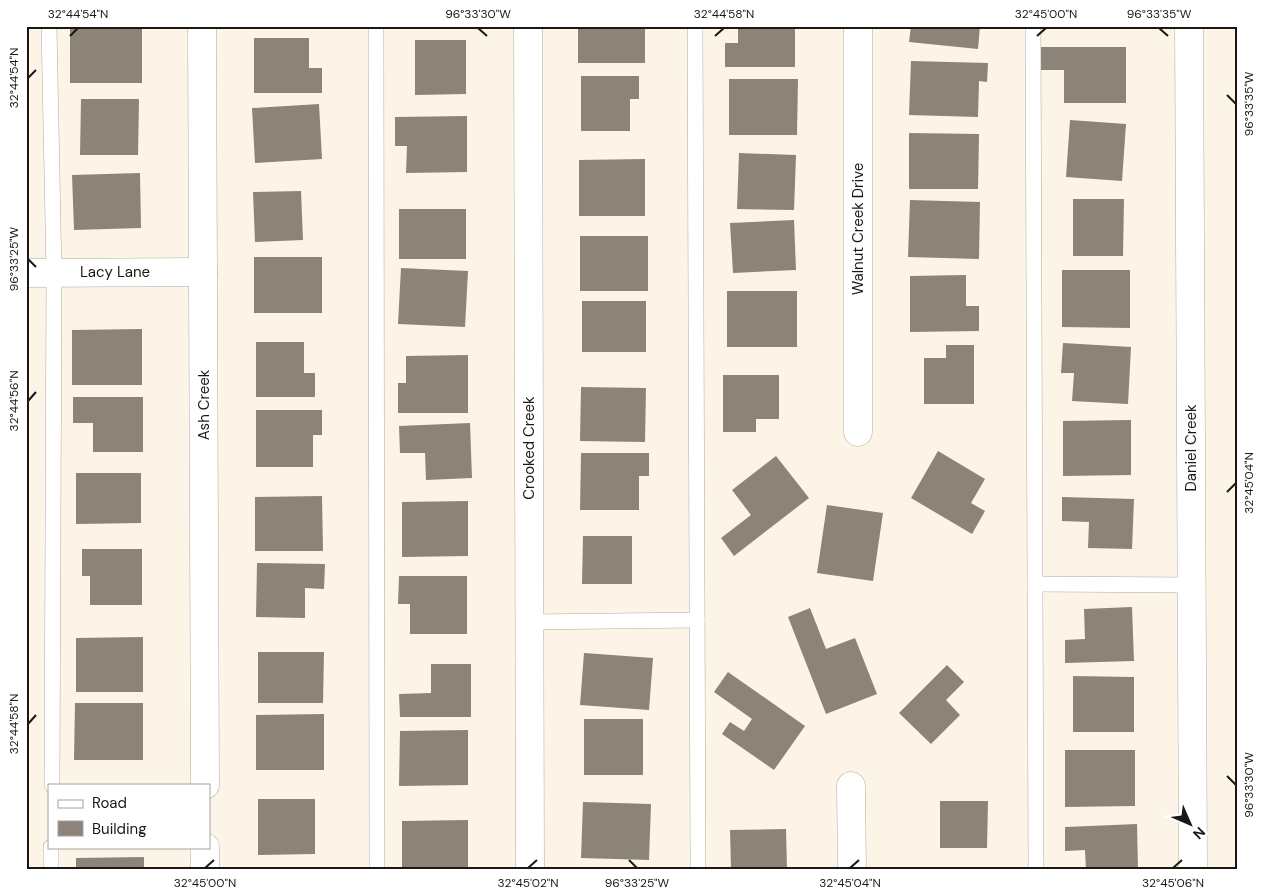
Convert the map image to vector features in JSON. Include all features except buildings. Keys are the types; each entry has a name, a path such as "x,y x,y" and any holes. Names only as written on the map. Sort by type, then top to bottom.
{"street":[{"name":"Ash Creek","path":"202,26 205,784"},
{"name":"Crooked Creek","path":"528,26 530,870"},
{"name":"Walnut Creek Drive","path":"858,26 858,432"},
{"name":"Daniel Creek","path":"1189,26 1192,870"},
{"name":"Lacy Lane","path":"26,272 203,272"},
{"path":"851,786 852,870"},
{"path":"205,848 205,870"}],"lane":[{"path":"49,26 54,272 52,784"},
{"path":"376,26 377,870"},
{"path":"694,26 698,870"},
{"path":"1033,26 1036,870"},
{"path":"1035,584 1191,584"},
{"path":"529,622 697,620"},
{"path":"51,848 51,870"}]}
